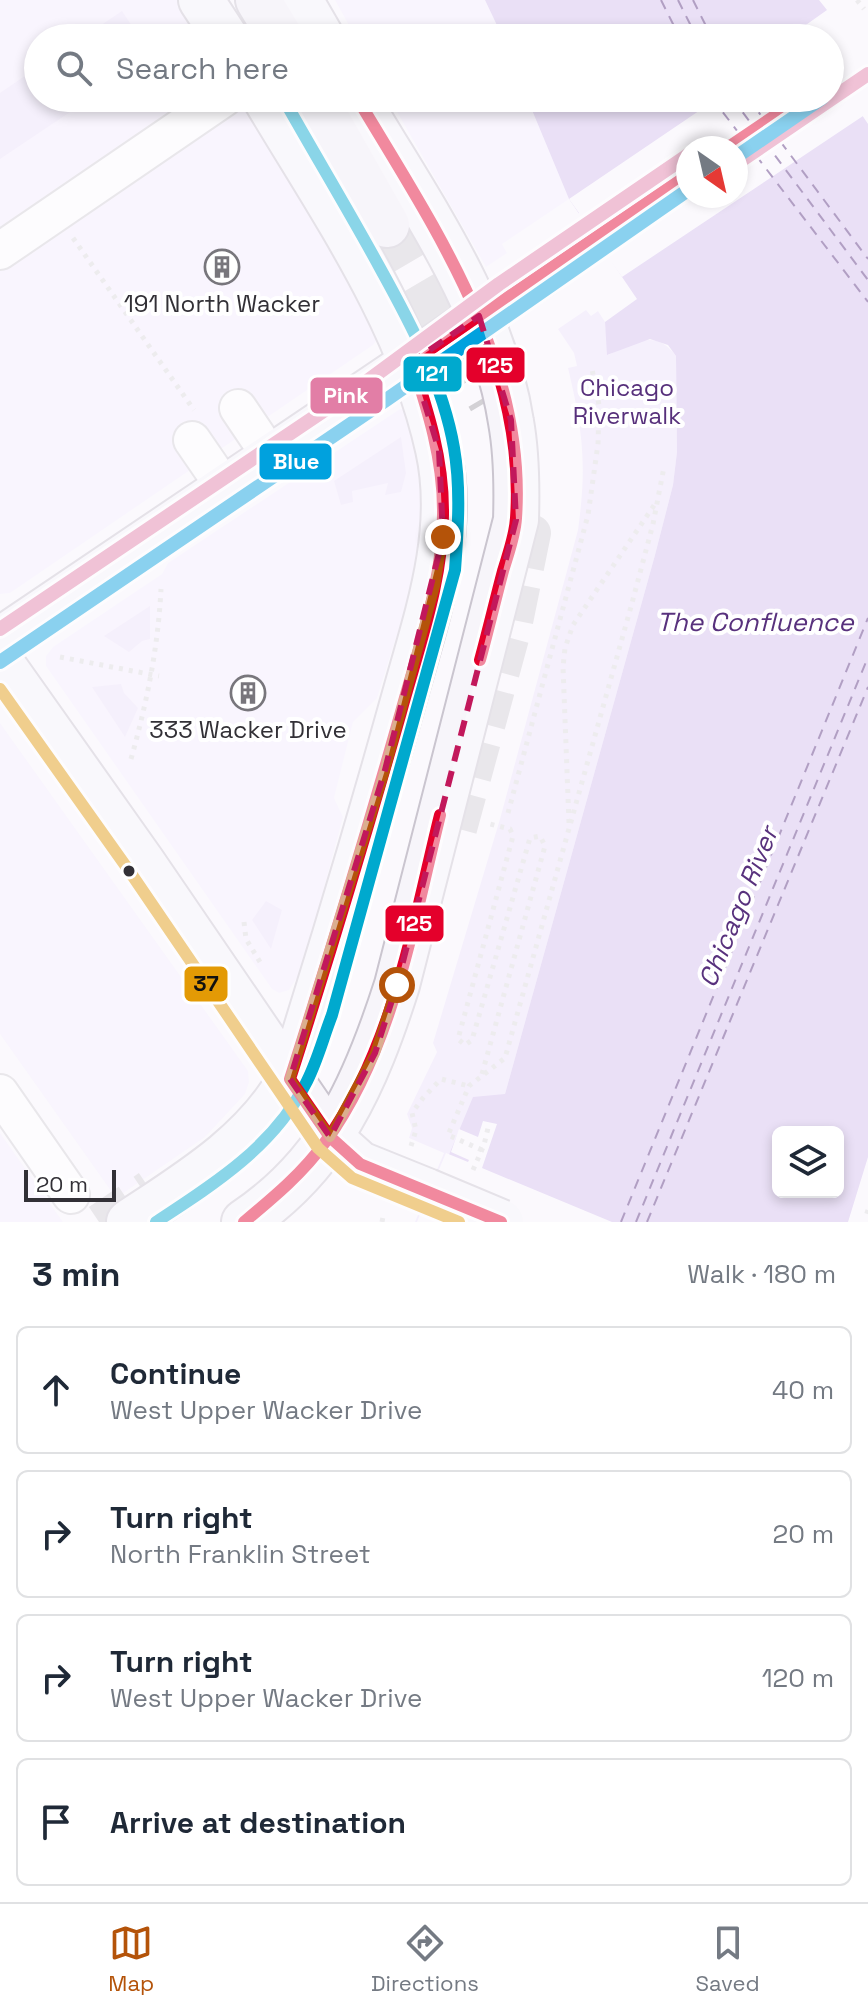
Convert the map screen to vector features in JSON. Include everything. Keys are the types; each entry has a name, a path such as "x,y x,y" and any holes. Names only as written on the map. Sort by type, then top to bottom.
{"highway":[{"path":"258,0 273,24"},
{"path":"323,112 387,225"}],"main road":[{"path":"201,0 217,24"},
{"path":"300,0 314,24"},
{"path":"129,1222 217,1162 252,1129 290,1079 385,770 435,586 443,537 444,487 439,450 412,362 377,290 273,112"},
{"path":"244,1222 295,1182 330,1137 375,1053 397,985 516,520 517,469 511,420 479,316 458,272 365,112"},
{"path":"0,640 545,272"},
{"path":"0,661 152,876 330,1137 360,1164 501,1222"}],"street":[{"path":"0,251 204,112"},
{"path":"238,408 271,457"},
{"path":"195,428 225,488"},
{"path":"0,1093 71,1195"}],"path":[{"path":"857,0 864,9"},
{"path":"56,213 195,428"},
{"path":"508,813 588,515 599,405 592,369"},
{"path":"488,1128 482,1150 448,1135 469,1086 505,1058 632,603 664,467"},
{"path":"569,828 563,667 565,648 573,625 657,501"},
{"path":"131,759 155,675 161,589"},
{"path":"553,644 565,648"},
{"path":"60,657 155,675"},
{"path":"482,1075 545,846 540,836 530,838 472,1040 465,1045 458,1039 513,836 510,829 494,824"},
{"path":"244,922 246,939 260,962"},
{"path":"414,1140 416,1130 412,1113 441,1079 469,1086"},
{"path":"868,1210 868,1217"}],"highlighted area":[{"path":"479,316 511,420 516,520 397,985 375,1053 330,1137 290,1079 385,770 443,537 439,450 412,362"}],"shaded area":[{"path":"0,0 179,0 195,24 24,24 24,112 251,112 379,337 373,345 10,593 0,594"},
{"path":"335,0 485,0 496,24 348,24"},
{"path":"397,112 533,112 569,199 502,244 507,253 486,267"},
{"path":"400,409 405,410 412,423 423,492 420,541 410,593 377,698 353,722 334,798 343,817 307,952 289,990 279,993 272,989 46,666 46,656 53,647 162,574 168,563"},
{"path":"0,723 248,1071 249,1082 245,1094 205,1137 116,1198 0,1034"},
{"path":"0,1133 53,1208 63,1222 0,1222"}],"green space":[{"path":"122,11 131,24 103,24"},
{"path":"24,77 24,112 70,112 0,159 0,93"},
{"name":"Chicago Riverwalk","path":"586,310 591,316 598,311 605,322 608,355 644,340 652,340 668,347 676,356 677,452 673,485 505,1094 459,1222 415,1222 444,1153 409,1138 412,1128 407,1114 437,1052 433,1043 500,819 578,530 582,448 568,368 577,366 574,353 558,329"},
{"path":"401,437 406,473 401,492 385,495 388,483 352,491 353,502 341,505 334,481"},
{"path":"150,606 150,639 142,641 129,652 104,636"},
{"path":"121,684 124,693 138,708 125,737 92,687"},
{"path":"266,901 282,910 271,949 252,920"}],"water":[{"path":"485,0 819,0 827,10 807,24 496,24"},
{"path":"844,88 868,124 868,1157 848,1222 421,1222 473,1097 505,1094 673,485 677,452 676,356 668,345 650,339 607,355 605,322 637,299 569,199 533,112 844,112"}],"pier":[{"path":"844,83 866,114 748,193 748,136 676,136 676,208 725,208 622,277 612,263 609,265 576,216 579,213 569,199 697,112 844,112"},
{"path":"483,1121 497,1124 482,1168 612,1222 417,1222 446,1153 469,1160 451,1152 459,1129 478,1137"}],"ferry route":[{"path":"661,0 673,24"},
{"path":"678,0 690,24"},
{"path":"693,0 705,24"},
{"path":"723,112 868,302"},
{"path":"742,112 868,280"},
{"path":"758,112 868,259"},
{"path":"621,1222 868,618"},
{"path":"636,1222 868,657"},
{"path":"647,1222 868,687"}],"tunnel":[{"path":"387,225 490,400"},
{"path":"459,829 514,627 533,533 505,530"},
{"path":"99,1222 149,1188"}],"transit line":[{"name":"Pink","path":"844,90 868,74"},
{"name":"121","path":"156,1222 220,1179 259,1146 292,1107 309,1077 332,1015 455,570 458,478 449,424 434,378 392,289 291,112"},
{"name":"125","path":"365,112 416,196 470,298 491,350 507,404 515,460 516,518 480,660"},
{"name":"125","path":"745,136 780,112"},
{"name":"Blue","path":"748,149 802,112"},
{"name":"Pink","path":"748,156 812,112"},
{"name":"Pink","path":"0,629 362,385 499,284 676,163"},
{"name":"125","path":"501,1222 360,1164 330,1137 290,1079 388,758 435,587 442,536 442,491 429,417 412,362 676,183"},
{"name":"Blue","path":"0,662 676,198"},
{"name":"37","path":"0,689 130,872 318,1148 352,1178 459,1222"},
{"name":"125","path":"244,1222 288,1184 317,1153 349,1105 368,1066 398,984 440,815"}],"place":[{"name":"191 North Wacker","path":"222,267"},
{"name":"333 Wacker Drive","path":"248,693"}],"route":[{"path":"397,985 375,1053 330,1137 290,1079 385,770 435,586 443,537"}],"water label":[{"name":"The Confluence","path":"755,622"},
{"name":"Chicago River","path":"738,907"}]}
